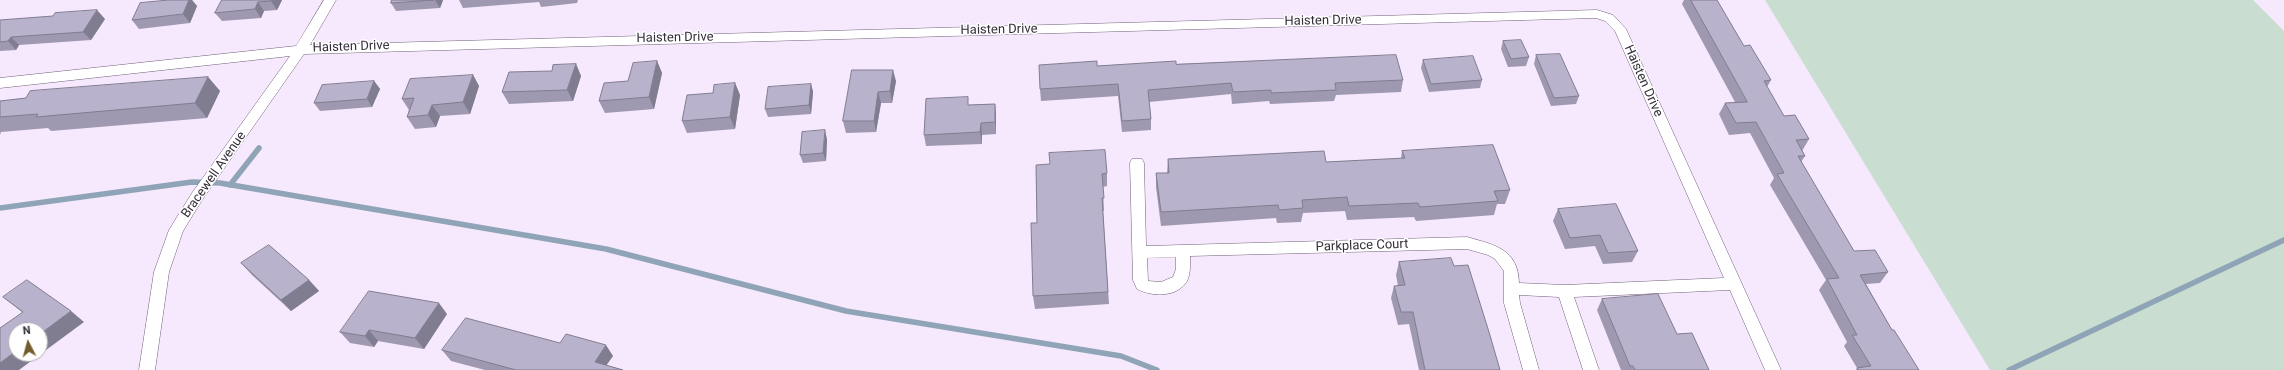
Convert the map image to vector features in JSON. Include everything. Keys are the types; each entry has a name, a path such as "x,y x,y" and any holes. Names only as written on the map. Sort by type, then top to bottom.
{"street":[{"name":"Bracewell Avenue","path":"147,370 166,256 178,228 198,195 302,49 330,0"},
{"name":"Haisten Drive","path":"0,83 302,49 1597,14 1610,18 1618,25 1773,370"},
{"path":"1137,163 1140,280 1142,285 1156,290 1165,288 1179,281 1183,269 1183,252"},
{"name":"Parkplace Court","path":"1139,252 1183,252 1467,242 1484,246 1500,255 1511,270 1512,303 1531,370"},
{"path":"1511,289 1565,291 1735,284"},
{"path":"1565,291 1591,370"}],"green space":[{"path":"1765,0 2253,0 2284,31 2284,370 1990,370"}],"building":[{"path":"169,0 189,0 183,14 132,20 140,3"},
{"path":"222,0 272,0 258,2 255,9 215,13"},
{"path":"392,0 434,0 391,3"},
{"path":"1691,0 1717,0 1744,46 1750,45 1771,80 1764,81 1784,116 1795,115 1809,139 1796,140 1805,156 1798,156 1854,251 1875,250 1888,272 1860,275 1892,330 1894,330 1919,370 1858,370 1857,368 1871,366 1852,335 1857,335 1827,279 1839,278 1777,174 1784,173 1756,122 1736,123 1725,103 1747,102"},
{"path":"97,10 83,32 11,37 8,41 0,42 0,20 53,16 55,13"},
{"path":"1521,40 1529,57 1511,59 1503,41"},
{"path":"1560,54 1579,96 1554,98 1536,55"},
{"path":"1396,55 1403,80 1335,83 1336,90 1271,93 1271,90 1233,92 1231,83 1148,90 1151,119 1122,121 1118,84 1040,89 1039,65 1097,61 1097,66 1176,61 1176,64"},
{"path":"1473,56 1482,80 1431,84 1423,60"},
{"path":"657,61 649,97 599,101 604,83 628,81 633,63"},
{"path":"576,64 567,90 502,92 509,72 552,71 553,65"},
{"path":"852,70 893,70 890,91 878,92 874,121 843,121"},
{"path":"473,75 463,102 432,105 428,115 407,117 414,98 402,99 410,79"},
{"path":"208,77 195,103 36,117 38,114 0,117 0,101 26,98 30,91"},
{"path":"374,81 367,99 314,103 322,85"},
{"path":"735,83 730,117 682,121 687,95 713,93 714,85"},
{"path":"811,84 809,105 765,109 768,87"},
{"path":"968,97 968,105 995,104 995,122 981,123 980,132 924,135 926,99"},
{"path":"825,130 823,153 800,155 802,132"},
{"path":"1493,145 1510,190 1494,191 1498,201 1420,207 1418,203 1349,206 1347,197 1302,200 1303,208 1279,210 1278,205 1161,212 1156,173 1169,173 1168,159 1324,151 1326,162 1405,158 1402,151"},
{"path":"1105,150 1107,173 1102,174 1104,198 1102,198 1108,292 1033,296 1031,223 1037,223 1036,165 1050,164 1049,153"},
{"path":"1616,204 1638,251 1608,253 1600,235 1570,238 1558,209"},
{"path":"269,245 309,280 281,300 241,263"},
{"path":"1451,258 1454,266 1468,265 1500,370 1425,370 1413,312 1401,312 1394,286 1405,285 1399,262"},
{"path":"27,280 71,311 48,328 48,322 9,322 23,312 3,297"},
{"path":"369,291 439,303 415,338 369,330 365,336 340,332"},
{"path":"1658,294 1677,334 1692,333 1709,370 1635,370 1633,366 1630,366 1602,299"},
{"path":"466,318 560,343 566,334 606,345 595,362 623,370 516,370 442,350"},
{"path":"8,322 8,357 0,363 0,328"}],"waterway":[{"path":"230,185 259,148"},
{"path":"0,208 192,182 230,185"},
{"path":"230,185 606,249 846,311 1121,356 1157,370"},
{"path":"2009,370 2284,240"}]}
